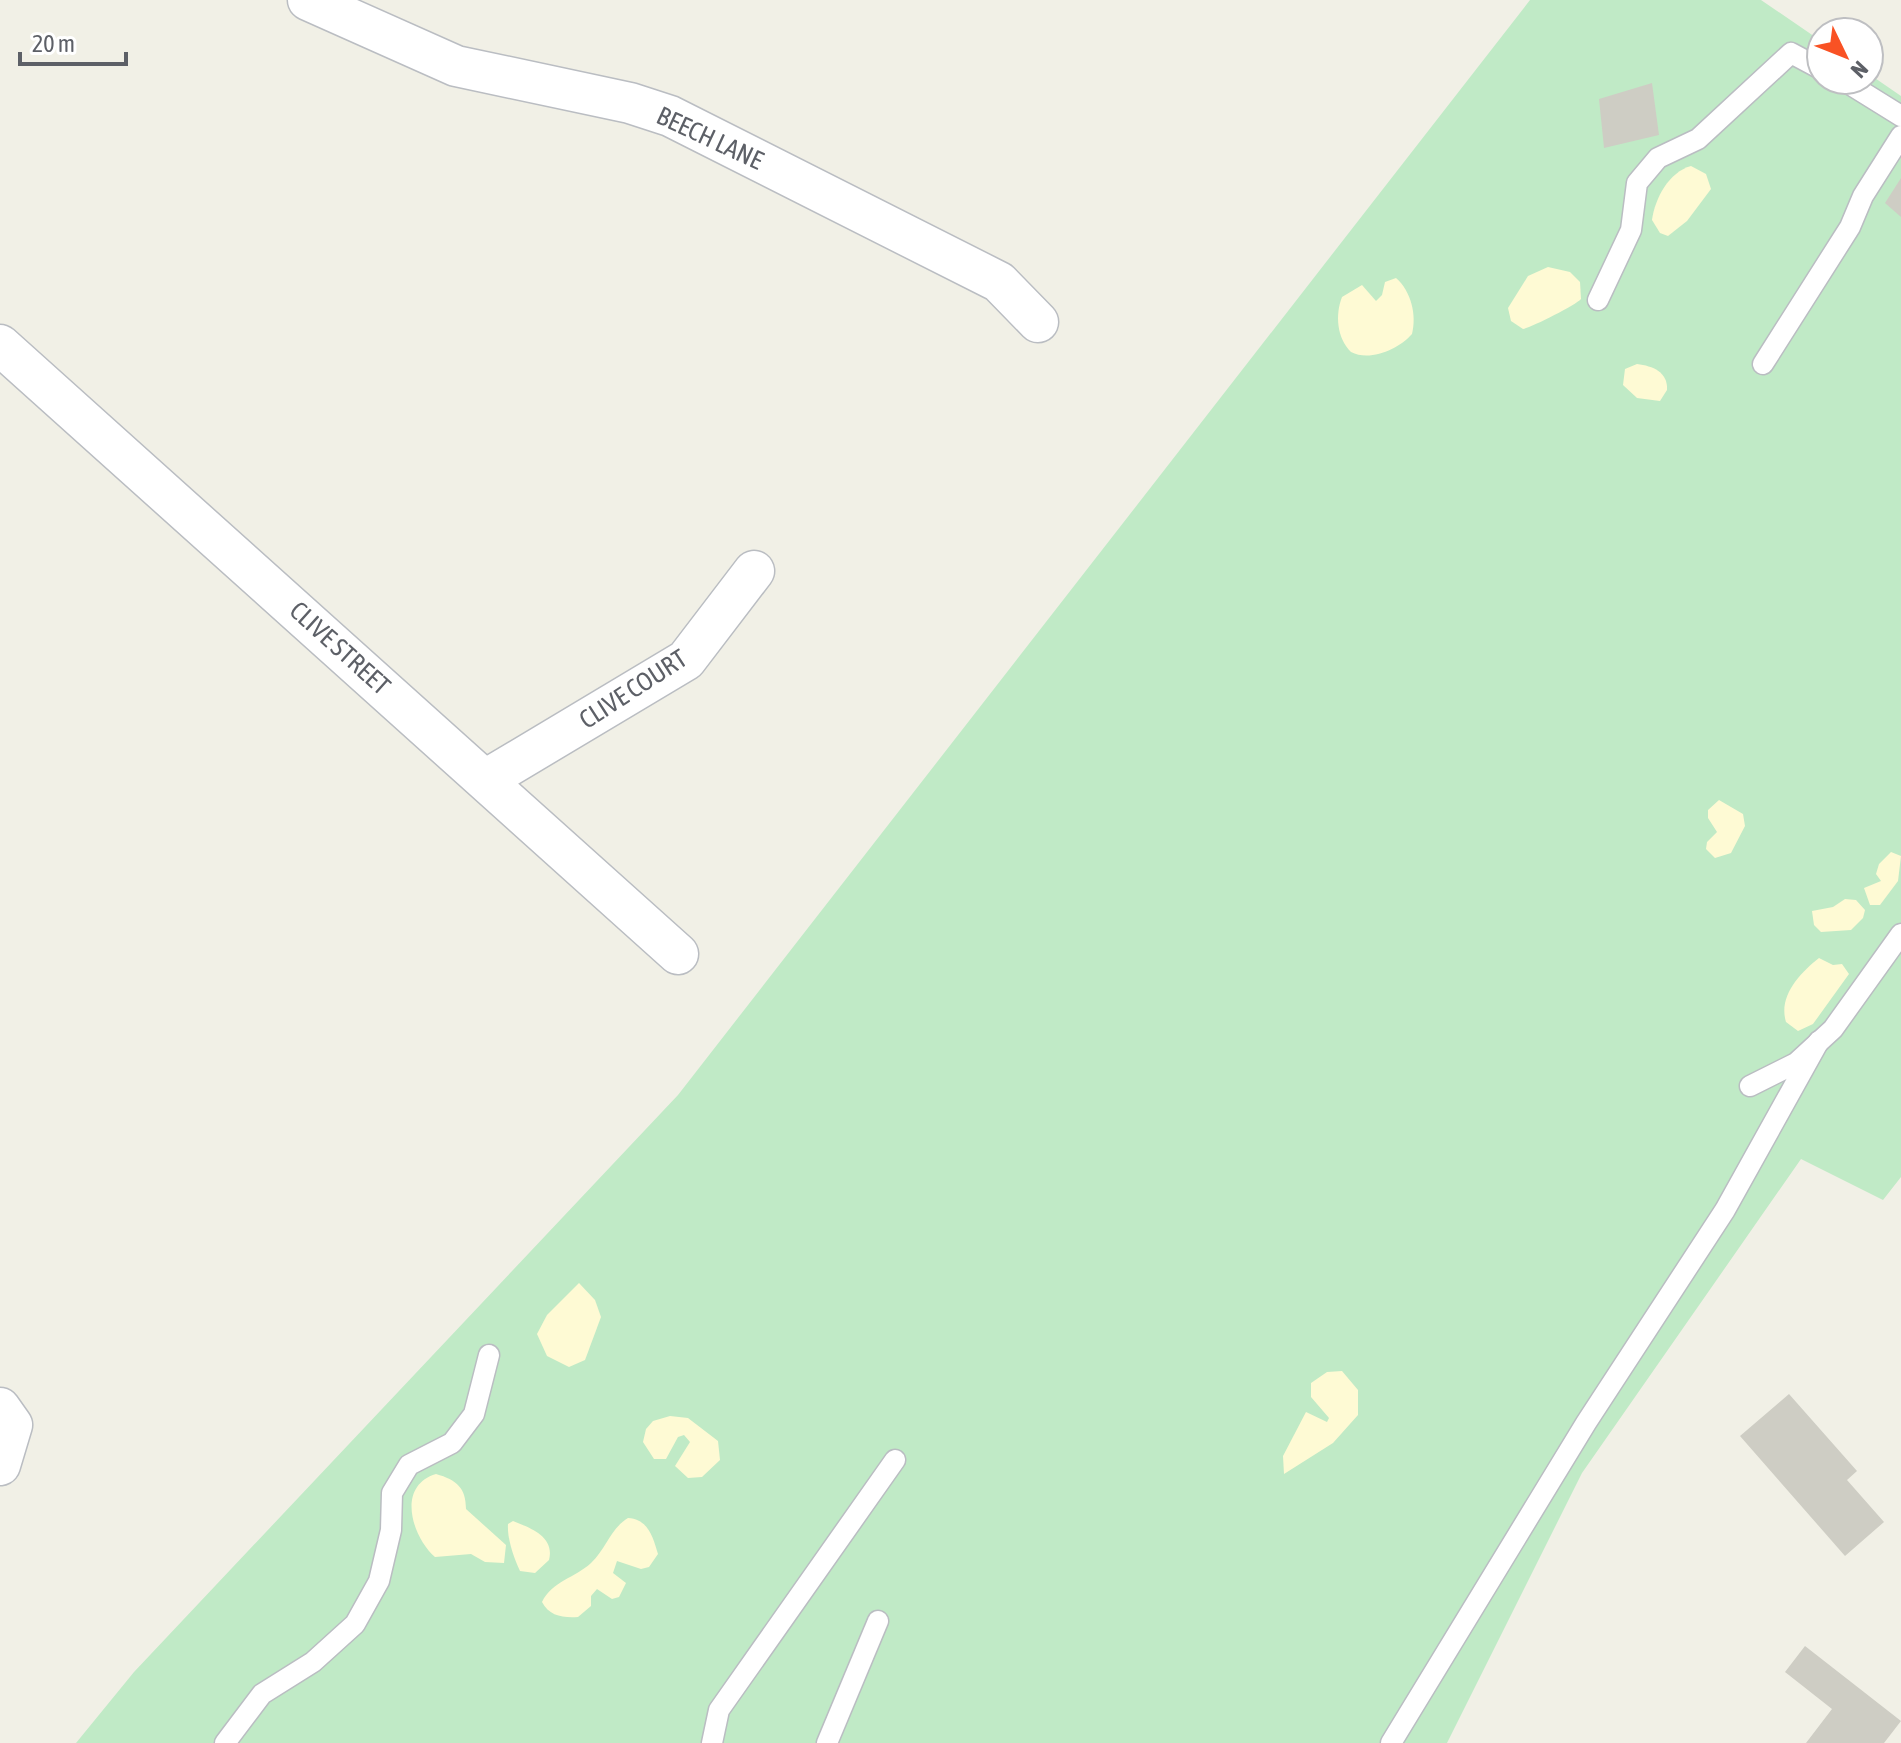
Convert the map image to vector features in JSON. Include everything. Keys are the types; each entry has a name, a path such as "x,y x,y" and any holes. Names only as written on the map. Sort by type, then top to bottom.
{"street":[{"name":"BEECH LANE","path":"308,0 456,66 630,103 670,116 999,282 1038,322"},
{"name":"CLIVE STREET","path":"0,345 487,779 678,954"},
{"name":"CLIVE COURT","path":"487,779 686,660 754,571"},
{"path":"0,1408 12,1425 0,1465"}],"lane":[{"path":"1598,300 1631,230 1637,183 1658,158 1698,139 1791,53 1805,60"},
{"path":"1869,96 1901,116"},
{"path":"1763,364 1850,227 1863,196 1901,136"},
{"path":"1750,1086 1796,1063 1833,1029 1901,934"},
{"path":"1391,1743 1586,1423 1725,1210 1819,1041"},
{"path":"225,1743 262,1694 313,1662 355,1624 379,1581 391,1530 392,1493 409,1465 452,1443 474,1414 489,1355"},
{"path":"712,1743 719,1710 895,1460"},
{"path":"827,1743 878,1621"}],"green space":[{"path":"1530,0 1761,0 1805,30 1805,96 1885,96 1885,85 1901,96 1901,1177 1883,1200 1801,1159 1582,1473 1447,1743 76,1743 134,1672 678,1095"}],"sand":[{"path":"1691,166 1706,174 1711,189 1687,221 1668,236 1660,233 1652,220 1656,203 1670,180"},
{"path":"1548,267 1570,272 1580,282 1581,299 1523,329 1511,321 1508,308 1528,276"},
{"path":"1396,278 1412,304 1412,334 1400,345 1375,355 1351,352 1339,326 1338,311 1342,297 1362,285 1376,301 1382,295 1385,282"},
{"path":"1637,364 1654,368 1662,374 1667,390 1660,401 1637,398 1623,385 1625,369"},
{"path":"1719,800 1743,814 1745,826 1731,853 1715,858 1706,849 1707,842 1717,832 1708,818 1708,810"},
{"path":"1891,852 1901,856 1898,881 1880,905 1870,905 1864,888 1881,881 1876,874 1879,864"},
{"path":"1845,899 1856,900 1865,910 1863,918 1851,930 1821,932 1814,925 1812,911 1833,907"},
{"path":"1819,958 1833,965 1842,964 1849,974 1813,1024 1798,1031 1786,1022 1785,1003 1798,978"},
{"path":"579,1283 595,1300 601,1317 585,1360 569,1367 547,1356 537,1334 547,1315"},
{"path":"1342,1371 1358,1390 1358,1415 1333,1443 1284,1474 1283,1456 1306,1412 1327,1422 1329,1418 1311,1397 1311,1383 1327,1372"},
{"path":"670,1416 688,1418 718,1441 720,1460 702,1477 688,1478 675,1466 690,1442 684,1435 678,1437 666,1459 654,1459 643,1442 646,1429 653,1421"},
{"path":"436,1474 459,1486 466,1509 506,1545 504,1563 485,1562 471,1554 435,1557 427,1548 415,1525 412,1500 424,1480"},
{"path":"628,1518 645,1525 652,1535 658,1554 649,1567 641,1569 617,1561 613,1573 626,1583 619,1597 612,1599 597,1589 591,1596 591,1606 578,1617 562,1616 548,1610 542,1602 546,1595 591,1563 617,1527"},
{"path":"513,1521 540,1534 548,1545 549,1560 535,1573 520,1571 509,1536 508,1524"}],"building":[{"path":"1652,83 1659,135 1604,148 1599,99"},
{"path":"1901,178 1901,217 1885,203"},
{"path":"1789,1394 1857,1471 1847,1480 1884,1522 1845,1556 1740,1436"},
{"path":"1805,1646 1901,1721 1884,1743 1806,1743 1832,1709 1785,1672"}]}
